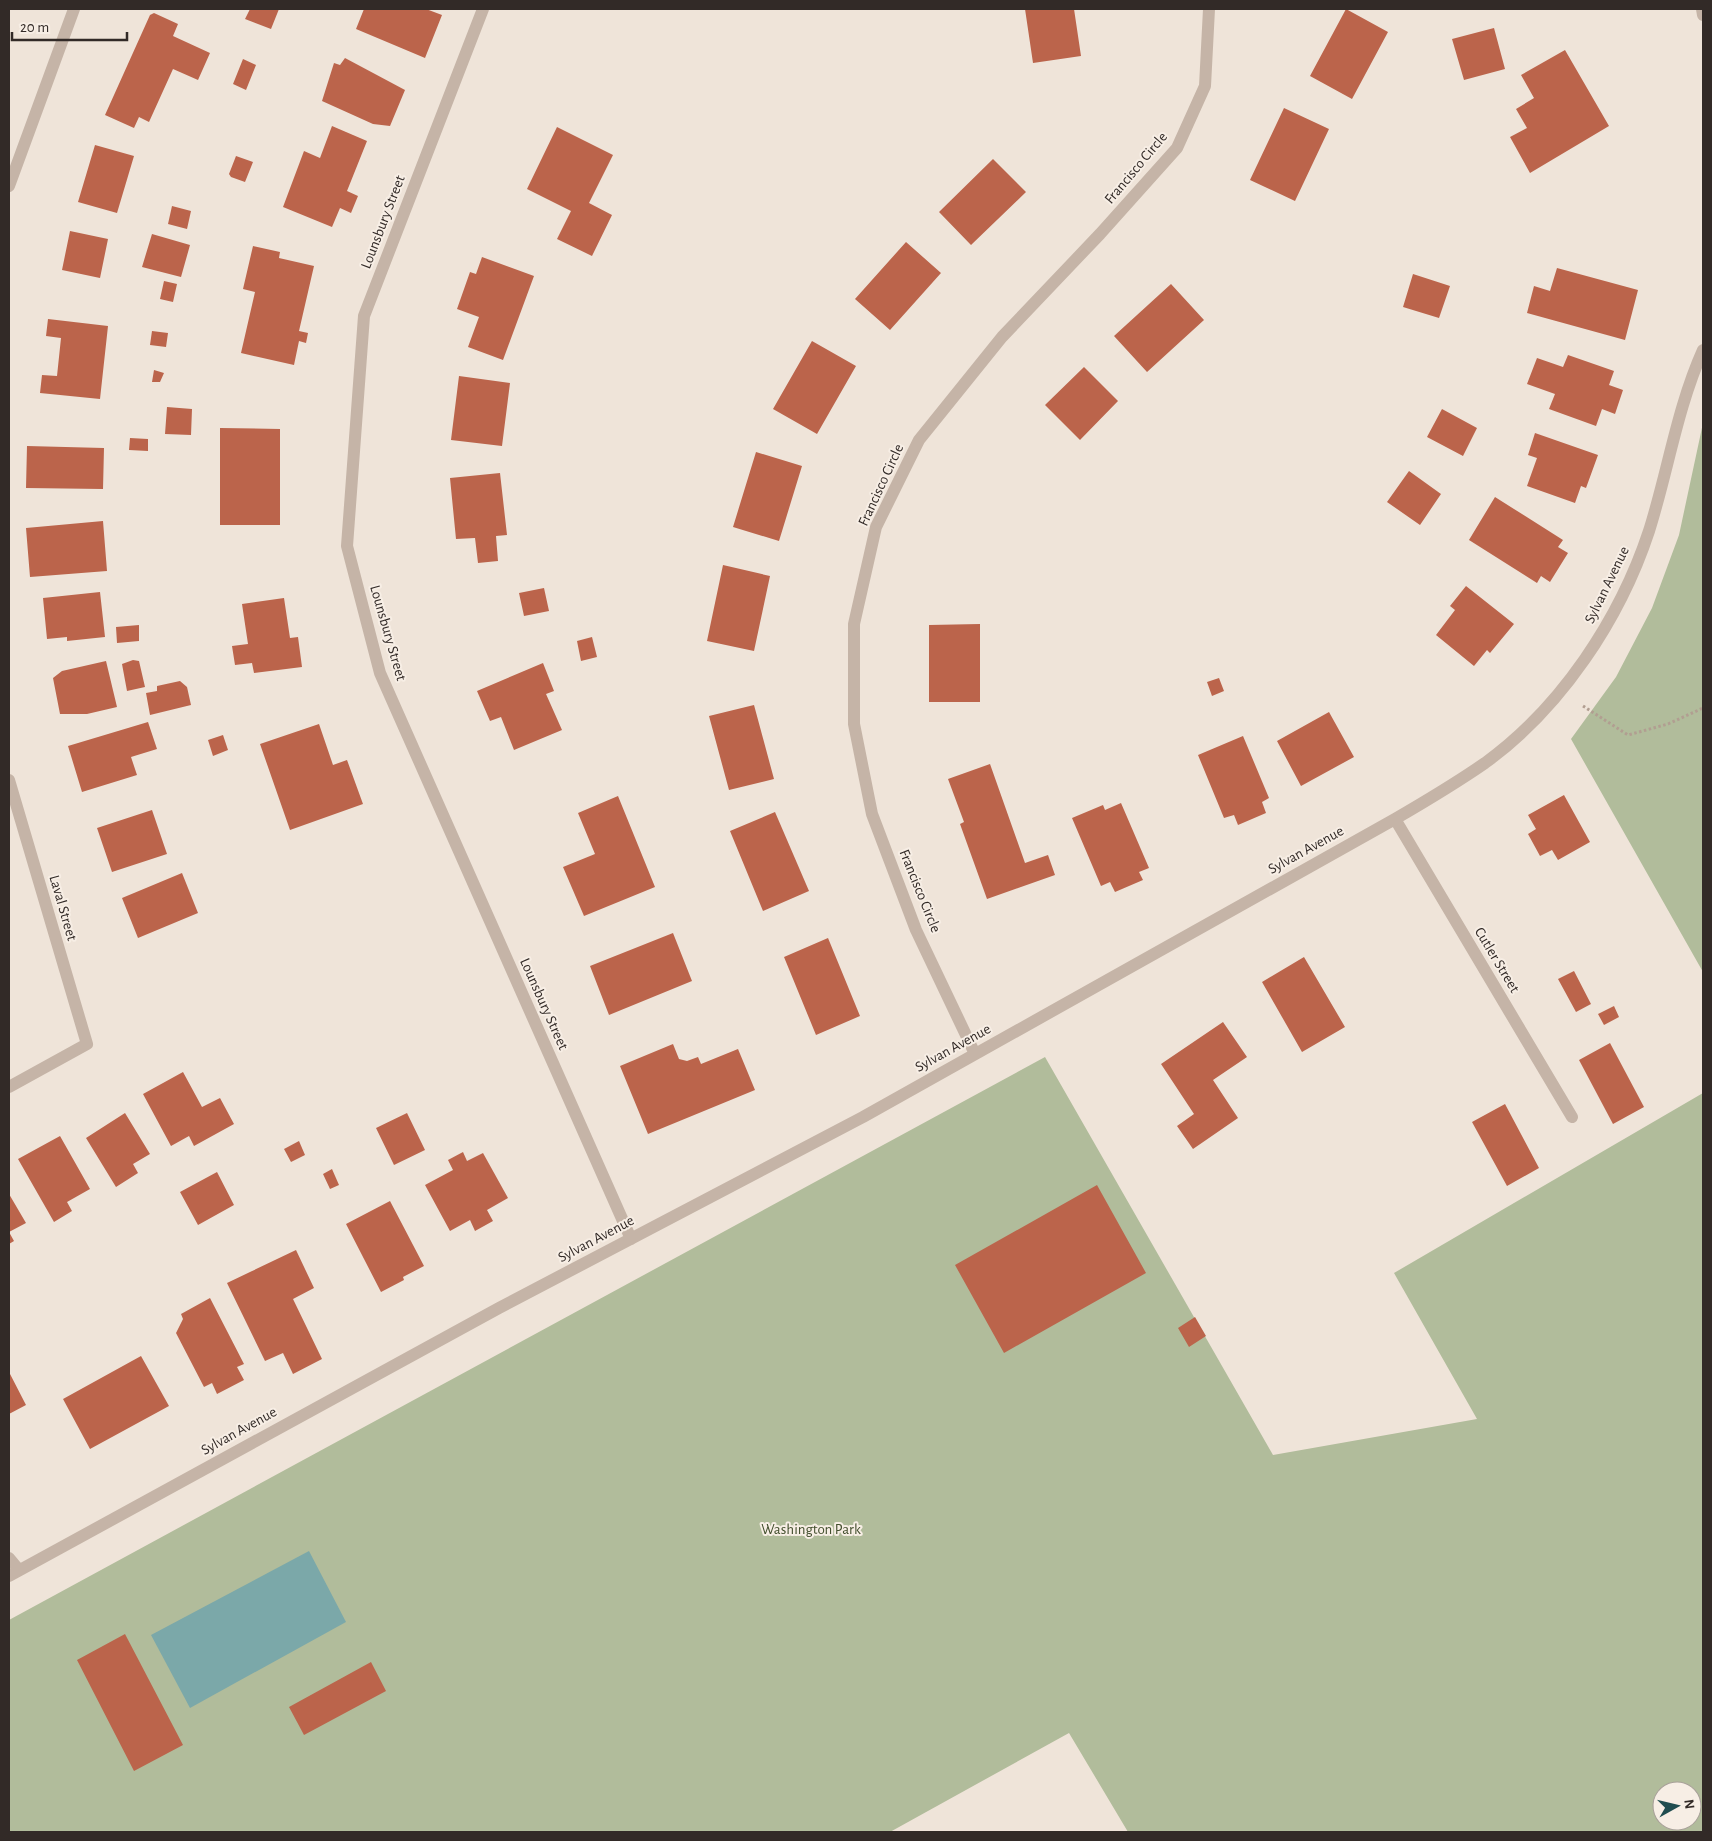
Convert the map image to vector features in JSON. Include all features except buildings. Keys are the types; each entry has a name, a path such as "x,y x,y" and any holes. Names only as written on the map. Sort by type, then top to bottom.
{"street":[{"path":"9,186 74,9"},
{"name":"Lounsbury Street","path":"483,9 364,316 347,546 380,673 631,1239"},
{"name":"Francisco Circle","path":"975,1054 916,930 872,814 854,724 854,624 876,527 920,440 1002,337 1100,234 1177,148 1204,86 1210,9"},
{"path":"1702,9 1703,15"},
{"name":"Sylvan Avenue","path":"14,1573 499,1308 804,1149 1395,819 1446,789 1492,758 1521,732 1560,691 1605,629 1617,608 1633,575 1656,506 1680,414 1703,350"},
{"name":"Laval Street","path":"9,780 87,1044 9,1088"},
{"name":"Cutler Street","path":"1395,819 1572,1117"},
{"path":"9,1558 14,1573"}],"path":[{"path":"1560,691 1628,735 1668,724 1703,708"}],"green space":[{"path":"1703,423 1703,972 1571,739 1616,677 1652,608 1679,535"},
{"name":"Washington Park","path":"1045,1057 1273,1455 1477,1419 1394,1273 1703,1093 1703,1832 1128,1832 1069,1733 890,1832 9,1832 9,1620"}],"water":[{"path":"309,1551 346,1622 190,1708 151,1635"}]}
